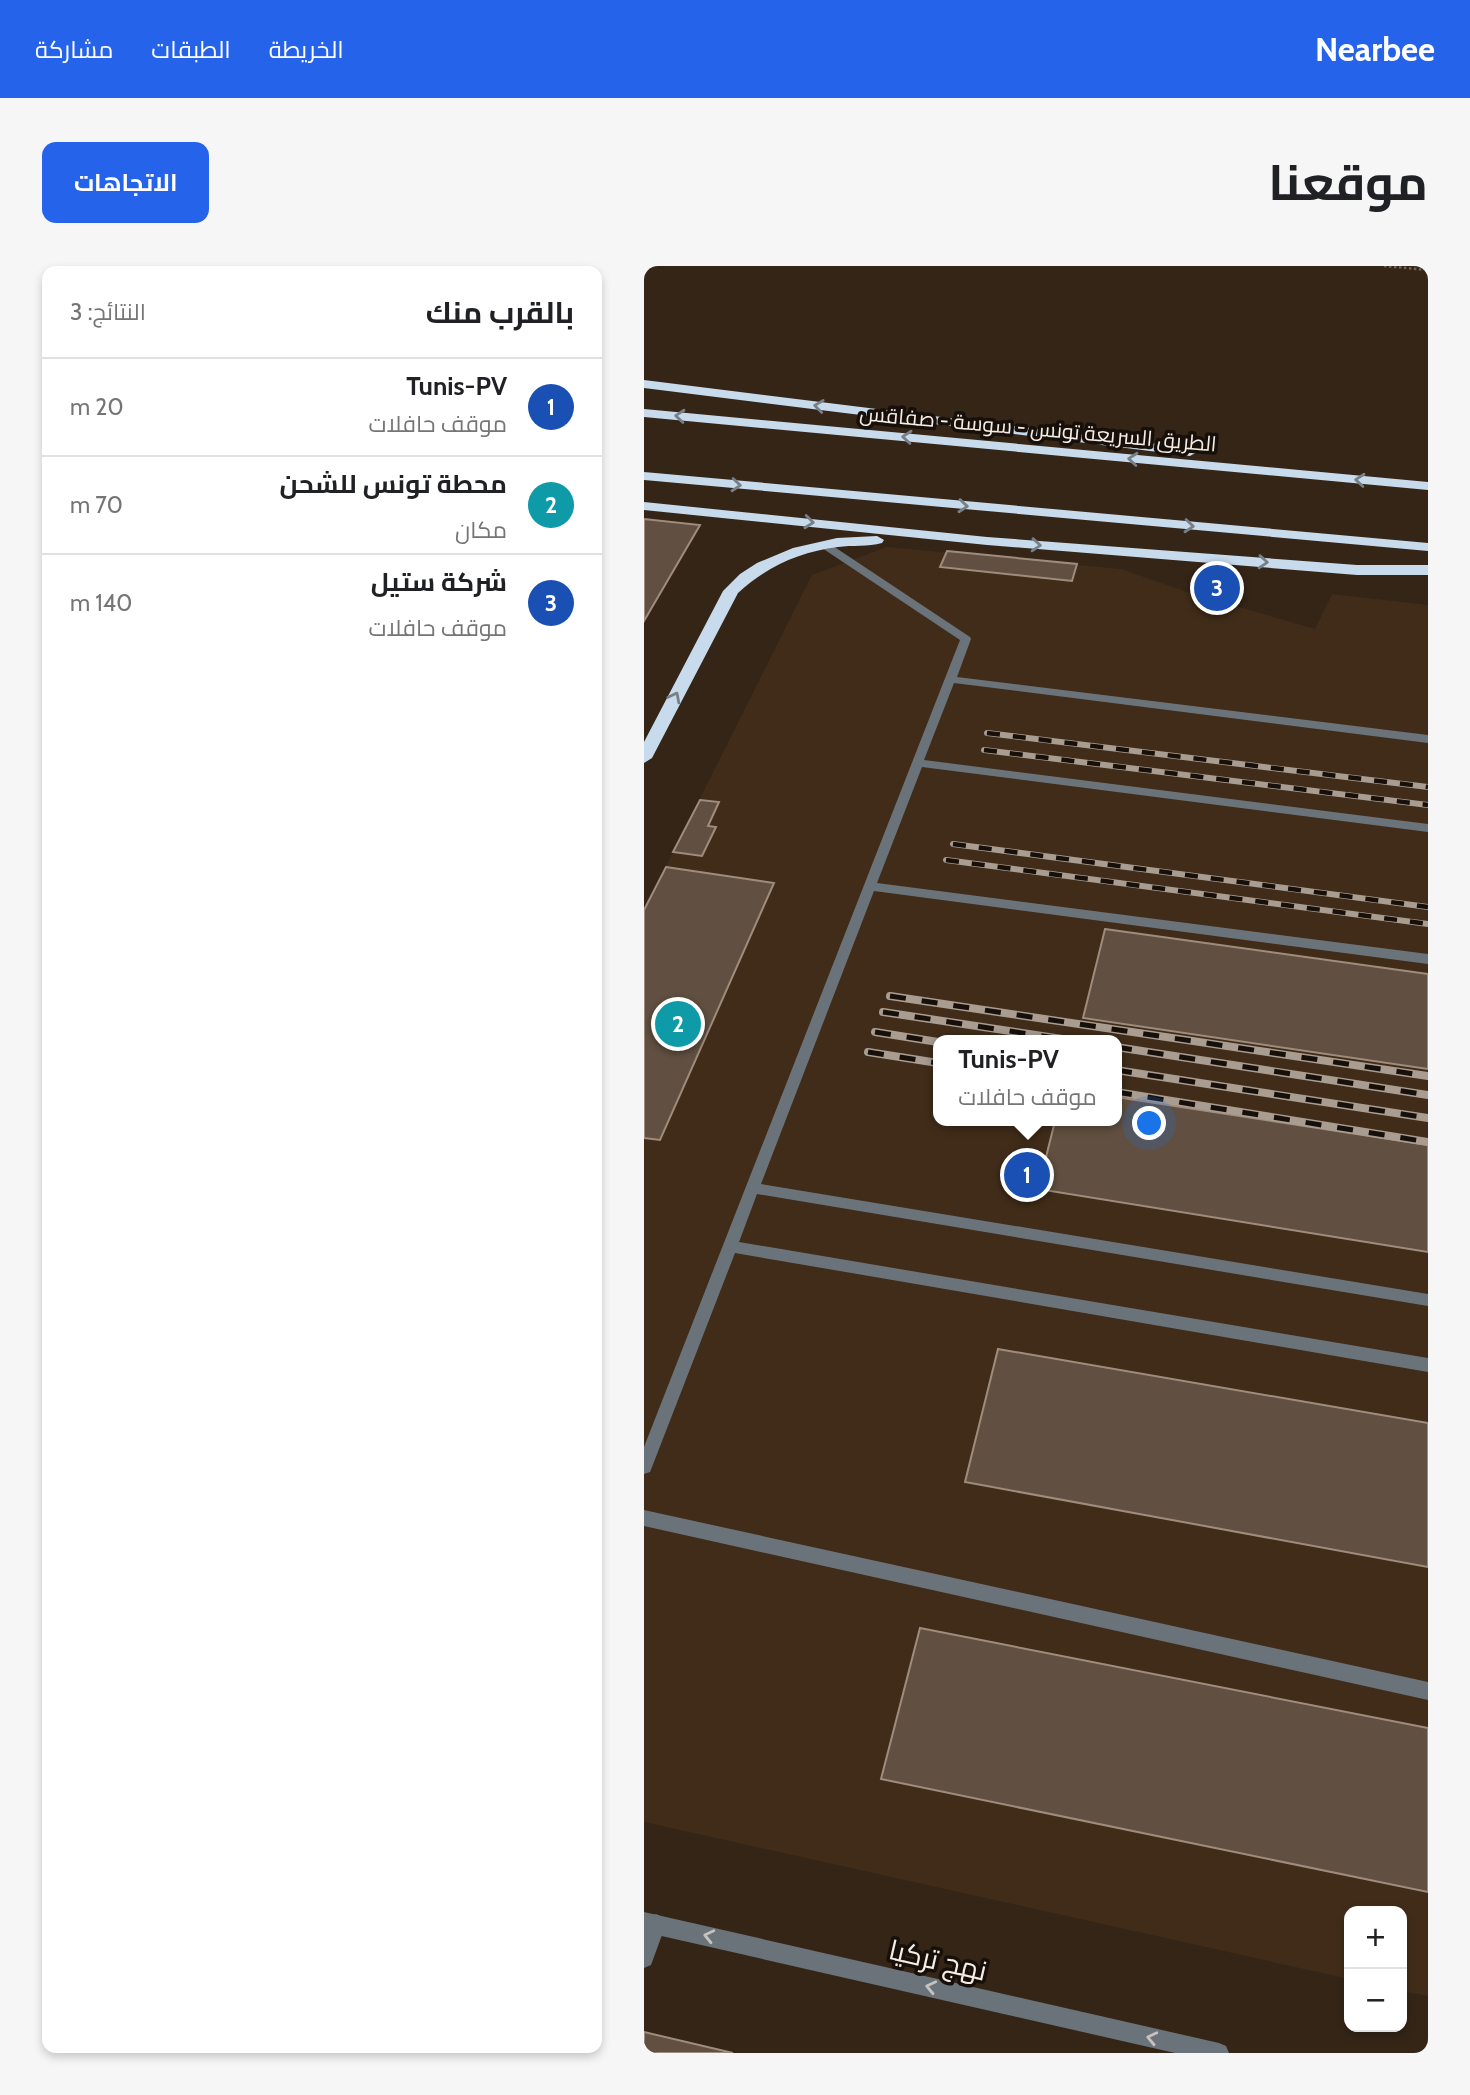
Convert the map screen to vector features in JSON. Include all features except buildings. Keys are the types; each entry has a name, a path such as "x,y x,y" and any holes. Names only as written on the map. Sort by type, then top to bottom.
{"highway":[{"path":"644,384 1169,448 1298,475"},
{"name":"الطريق السريعة تونس - سوسة - صفاقس","path":"644,413 1428,486"},
{"path":"644,476 1428,547"},
{"path":"644,506 988,541 1357,570 1428,570"},
{"path":"644,758 731,591 747,573 766,563 823,544 916,539 988,541"}],"street":[{"path":"644,1467 965,639 823,544"},
{"path":"950,679 1428,739"},
{"path":"917,763 1428,828"},
{"path":"869,886 1428,958"},
{"path":"754,1188 1428,1300"},
{"path":"730,1247 1428,1365"},
{"path":"644,1518 1428,1691"},
{"path":"644,1958 650,1923"},
{"name":"نهج تركيا","path":"650,1923 1219,2053"}],"path":[{"path":"1384,266 1428,270"}],"shaded area":[{"path":"887,547 1121,569 1190,593 1315,629 1332,594 1428,605 1428,1996 1407,1992 1407,1906 1344,1906 1344,1978 644,1822 644,910 812,575"}],"railway":[{"path":"987,733 1428,787"},
{"path":"984,750 1428,805"},
{"path":"953,844 1428,907"},
{"path":"946,860 1428,924"},
{"path":"890,996 1428,1076"},
{"path":"883,1012 1036,1035"},
{"path":"875,1032 933,1041"},
{"path":"1122,1048 1428,1095"},
{"path":"868,1052 933,1062"},
{"path":"1122,1071 1428,1118"},
{"path":"1122,1093 1428,1142"}],"place":[{"name":"شركة ستيل","path":"1217,588"},
{"name":"محطة تونس للشحن","path":"678,1024"},
{"name":"Tunis-PV","path":"1027,1175"}]}
